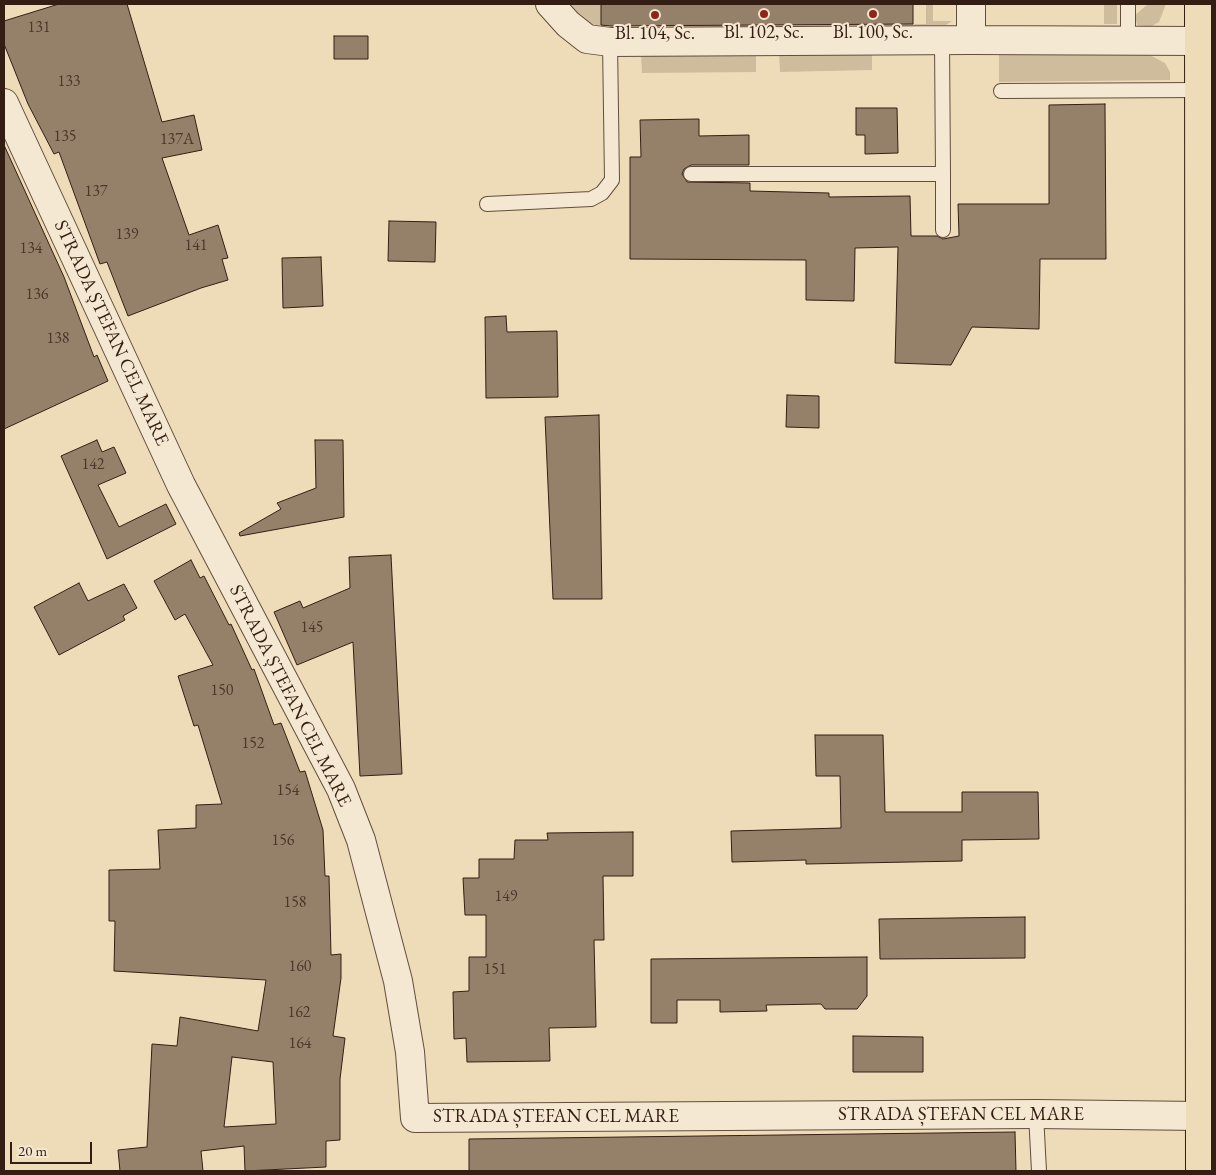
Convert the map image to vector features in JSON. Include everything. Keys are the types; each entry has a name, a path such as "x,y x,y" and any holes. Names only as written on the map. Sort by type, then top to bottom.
{"main road":[{"path":"1199,4 1198,41 1206,492 1206,1116 1200,1171"}],"street":[{"path":"550,4 568,24 587,38 610,42 1198,41"},
{"path":"971,4 971,40"},
{"name":"STRADA ȘTEFAN CEL MARE","path":"4,103 181,485 342,790 361,840 398,981 410,1052 415,1118 1036,1114 1206,1116"}],"lane":[{"path":"1128,4 1128,41"},
{"path":"942,40 942,230"},
{"path":"487,204 591,199 602,193 612,180 610,42"},
{"path":"1001,90 1199,90"},
{"path":"691,174 942,174"},
{"path":"1036,1114 1039,1171"}],"shaded area":[{"path":"559,4 601,4 602,27 926,24 926,4 933,4 933,21 952,21 946,25 709,29 602,33"},
{"path":"1104,4 1117,4 1117,24 1104,24"},
{"path":"1148,4 1166,4 1159,22 1150,27 1137,25 1135,15"},
{"path":"872,51 872,70 780,72 779,52"},
{"path":"999,52 1144,52 1165,63 1170,72 1170,80 999,82"},
{"path":"756,53 756,72 642,73 641,54"}],"building":[{"path":"59,4 127,4 162,122 194,115 202,150 162,158 189,235 218,225 228,258 222,259 228,280 201,288 128,316 107,262 100,264 59,152 54,154 28,104 4,44 4,21"},
{"path":"601,4 913,4 913,24 611,26 601,25"},
{"path":"334,36 368,36 368,59 334,59"},
{"path":"1105,104 1106,259 1040,259 1039,329 972,327 951,365 895,363 898,247 855,248 854,301 806,300 806,260 630,259 630,157 641,157 640,120 699,119 699,136 749,135 749,165 691,165 684,169 682,174 687,182 750,183 750,191 829,193 829,197 910,196 911,236 937,236 943,239 959,236 958,204 1049,204 1049,105"},
{"path":"856,108 897,108 898,153 865,154 865,135 856,135"},
{"path":"4,145 64,277 94,357 97,355 108,381 4,429"},
{"path":"389,221 436,222 435,262 388,261"},
{"path":"321,257 323,306 283,308 282,258"},
{"path":"506,316 507,332 557,331 558,397 486,398 485,317"},
{"path":"787,395 819,396 819,428 786,427"},
{"path":"599,415 602,599 553,599 545,417"},
{"path":"97,440 102,452 114,447 126,473 98,485 119,527 166,504 176,524 107,559 61,456"},
{"path":"315,440 343,440 344,517 240,536 239,533 281,509 277,503 316,488"},
{"path":"391,555 402,774 360,776 353,642 297,665 274,612 300,601 303,608 350,588 349,557"},
{"path":"191,560 200,578 204,576 229,625 231,624 252,670 254,669 274,725 281,723 300,772 305,771 323,830 325,876 329,876 331,955 341,954 341,978 333,1036 345,1038 340,1079 340,1140 326,1141 326,1167 245,1171 244,1146 201,1151 203,1171 120,1171 118,1150 147,1147 152,1044 177,1046 180,1017 258,1031 266,980 114,971 115,921 109,921 109,870 160,869 158,830 196,828 196,805 222,804 198,725 194,726 178,676 213,665 185,614 175,620 154,581","holes":["232,1057 273,1062 276,1124 224,1127"]},
{"path":"79,583 88,601 124,584 137,608 123,616 125,620 59,655 34,607"},
{"path":"815,735 883,735 885,812 962,812 962,792 1038,792 1039,839 962,840 962,861 806,864 806,860 732,862 731,831 841,828 840,776 816,776"},
{"path":"633,832 633,876 603,876 604,940 594,940 596,1027 549,1028 550,1061 467,1062 466,1038 454,1039 453,992 469,991 469,957 486,957 486,915 465,915 463,878 479,878 479,859 514,859 515,840 548,840 547,833"},
{"path":"1025,917 1025,958 880,959 879,919"},
{"path":"867,957 867,996 857,1009 825,1009 821,1004 766,1005 767,1011 720,1012 720,1000 677,1000 677,1023 651,1023 651,959"},
{"path":"853,1036 923,1037 923,1072 853,1072"},
{"path":"1015,1132 1016,1171 469,1171 469,1139"}],"place":[{"name":"Bl. 102, Sc.","path":"764,14"},
{"name":"Bl. 100, Sc.","path":"873,14"},
{"name":"Bl. 104, Sc.","path":"655,15"}]}
